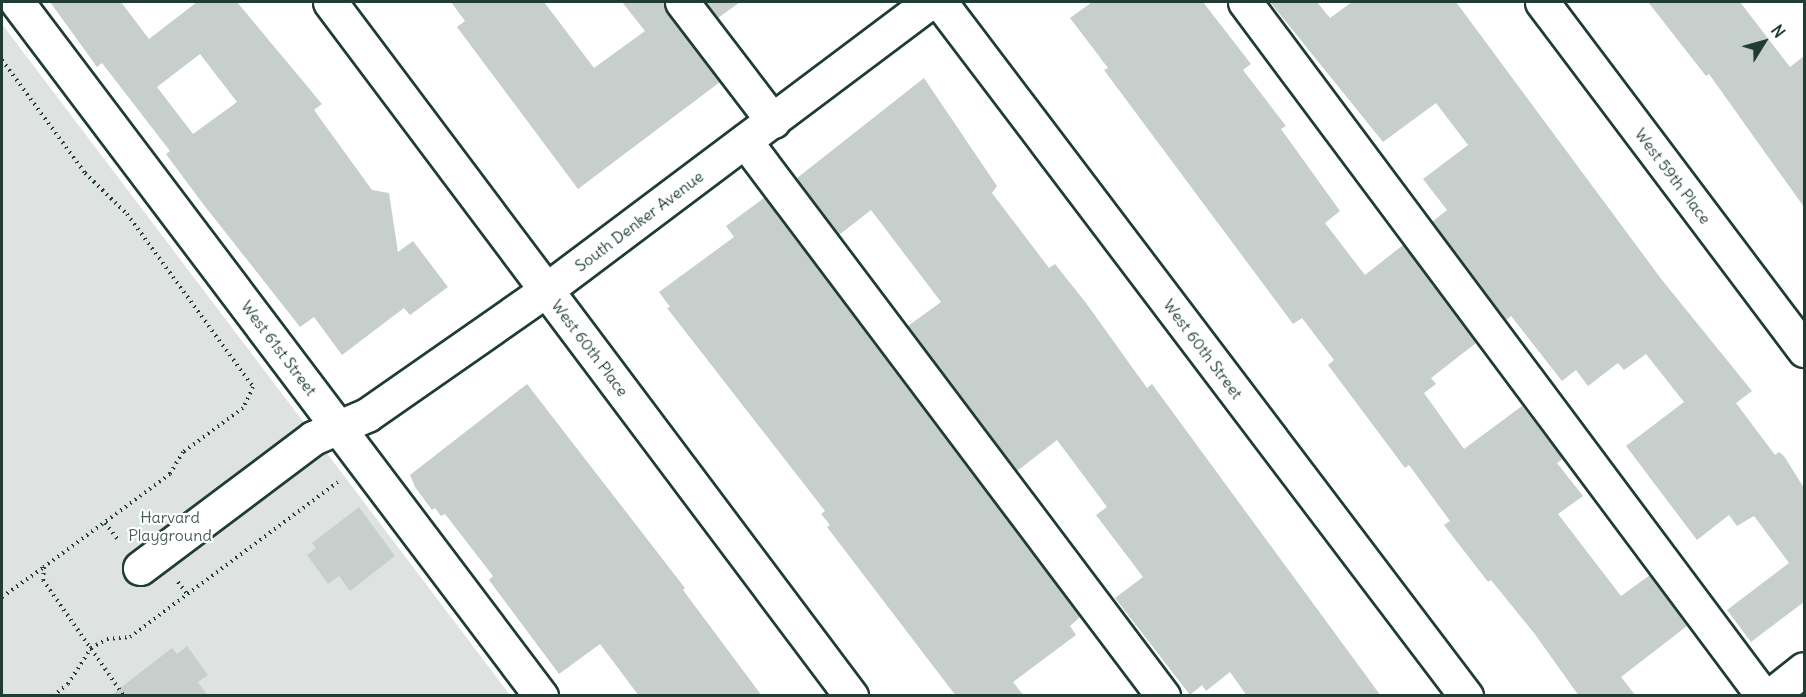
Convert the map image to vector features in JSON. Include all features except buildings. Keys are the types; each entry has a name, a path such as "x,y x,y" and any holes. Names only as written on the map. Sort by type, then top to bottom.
{"street":[{"name":"West 61st Street","path":"17,2 541,696"},
{"name":"West 60th Place","path":"330,2 851,696"},
{"path":"682,2 772,121"},
{"name":"South Denker Avenue","path":"140,568 313,438 367,415 546,290 930,2"},
{"name":"West 60th Street","path":"940,2 1466,696"},
{"path":"1245,2 1763,696"},
{"name":"West 59th Place","path":"1542,2 1804,350"},
{"path":"745,141 1163,696"},
{"path":"1770,696 1804,669"}],"path":[{"path":"2,60 85,173 127,214 253,387 243,408 183,452 170,474 2,597"},
{"path":"53,696 68,684 91,648 107,639 130,637 186,593 334,486"},
{"path":"105,523 110,530"},
{"path":"44,567 43,580 124,696"}],"green space":[{"name":"Harvard Playground","path":"2,24 510,695 2,695"}]}
